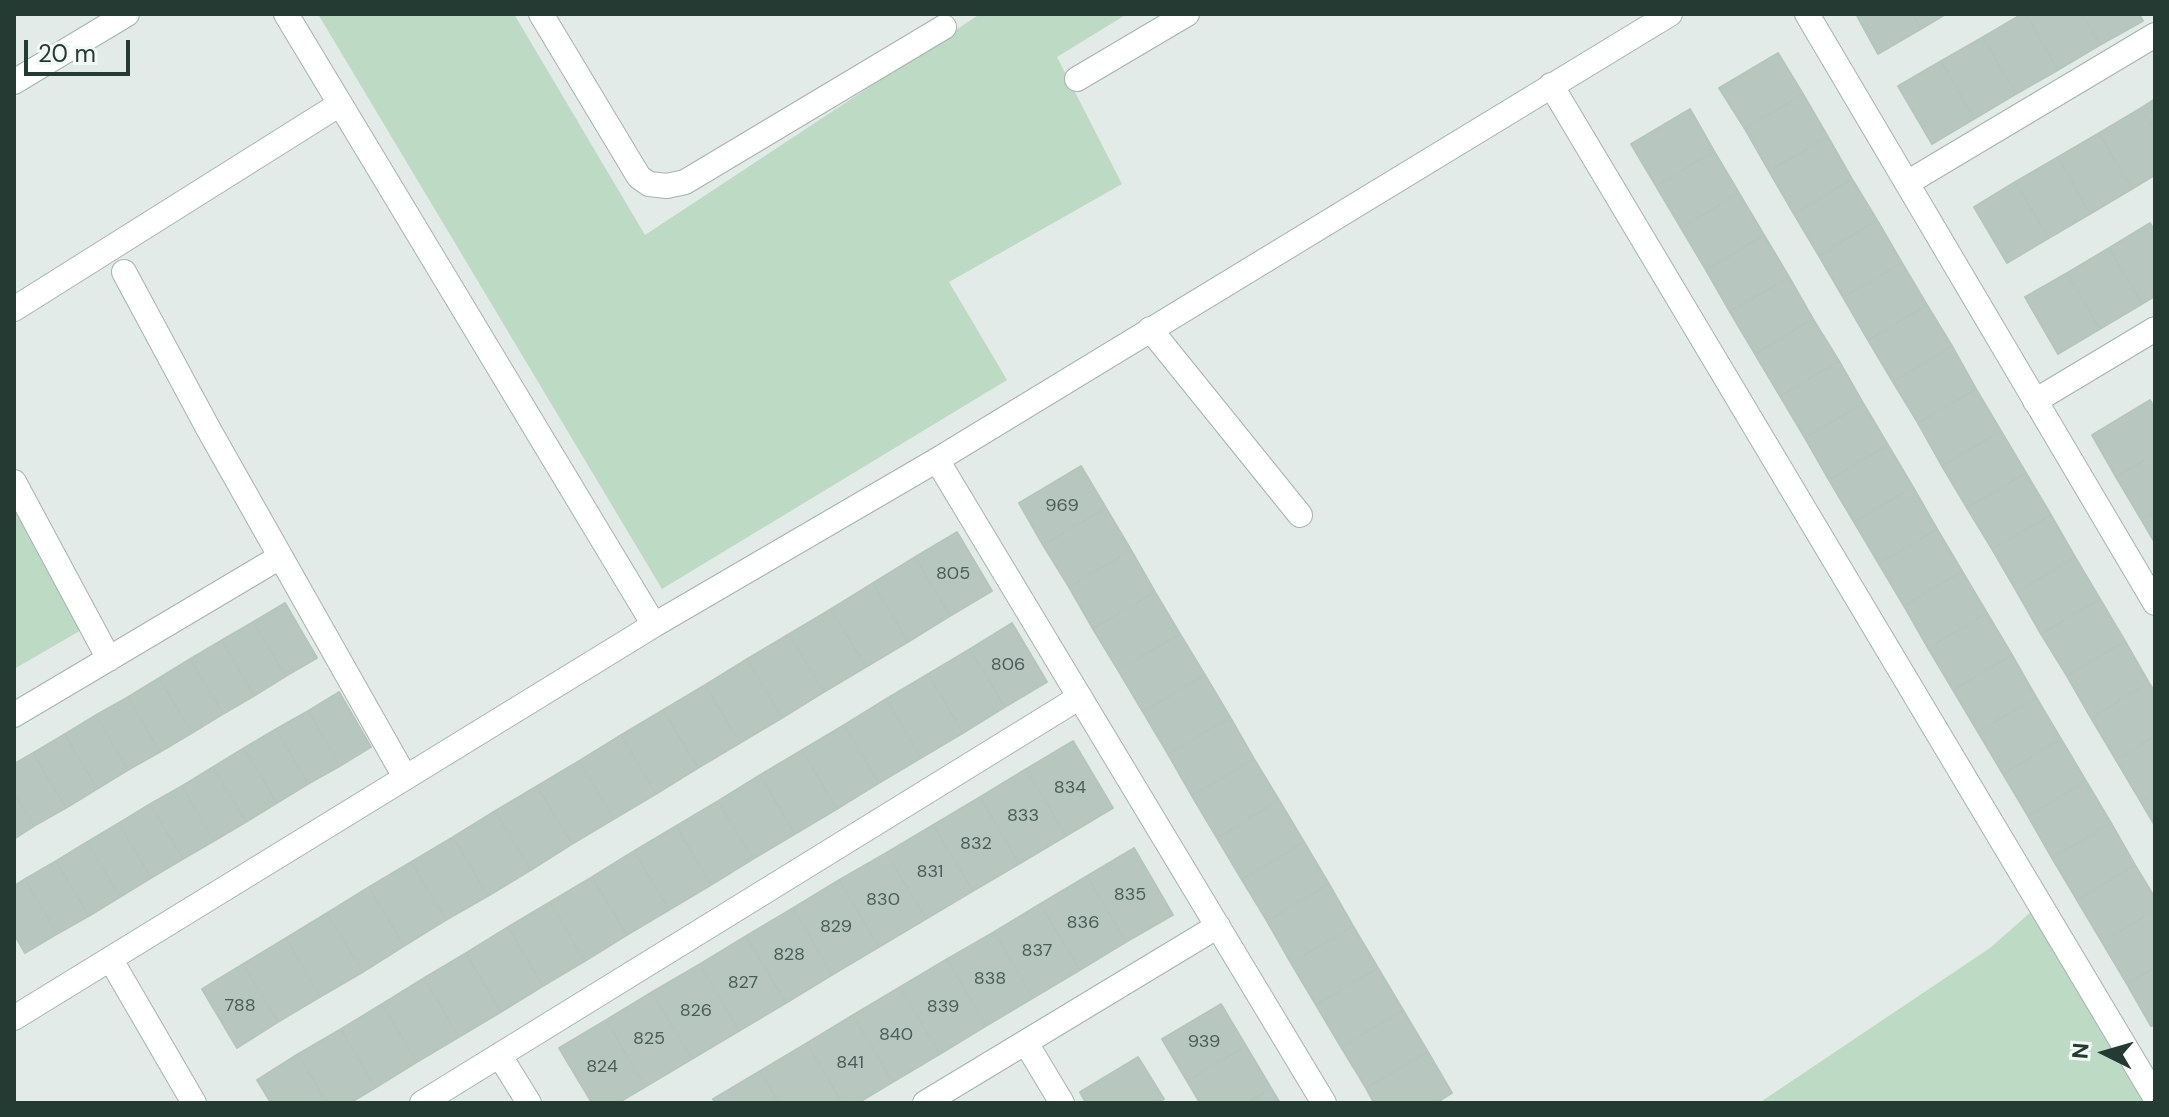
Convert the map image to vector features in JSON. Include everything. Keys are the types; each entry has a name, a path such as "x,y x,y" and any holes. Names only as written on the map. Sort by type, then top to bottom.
{"street":[{"path":"14,82 127,14"},
{"path":"286,14 654,625"},
{"path":"1077,79 1187,14"},
{"path":"14,1018 654,625 937,460 1670,14"},
{"path":"1807,14 2155,603"},
{"path":"553,18 639,177 649,184 667,186 685,182 944,27"},
{"path":"1907,183 2155,35"},
{"path":"1551,85 2155,1097"},
{"path":"14,309 340,104"},
{"path":"124,272 405,777"},
{"path":"1150,329 1300,515"},
{"path":"2035,401 2155,329"},
{"path":"937,460 1324,1103"},
{"path":"14,482 109,659"},
{"path":"14,715 280,557"},
{"path":"422,1103 1080,697"},
{"path":"925,1103 1218,926"},
{"path":"111,960 194,1103"},
{"path":"1026,1043 1062,1103"},
{"path":"500,1056 529,1103"}],"green space":[{"path":"318,14 514,14 645,235 980,14 1127,14 1057,57 1122,184 949,282 1007,380 662,589"},
{"path":"14,509 83,629 14,669"},
{"path":"2040,904 2155,1103 1759,1103 1990,948"}],"building":[{"path":"1856,14 1912,14 1921,29 1878,54"},
{"path":"1912,14 1946,14 1921,29"},
{"path":"2026,14 2058,70 2016,94 1983,37"},
{"path":"2026,14 2082,14 2100,45 2058,70"},
{"path":"2082,14 2139,14 2143,21 2100,45"},
{"path":"1983,37 2016,94 1974,119 1941,61"},
{"path":"1778,53 1803,94 1745,129 1719,88"},
{"path":"1941,61 1974,119 1932,144 1898,86"},
{"path":"1803,94 1828,137 1769,171 1745,129"},
{"path":"2155,99 2155,132 2141,108"},
{"path":"2141,108 2155,132 2155,175 2132,189 2099,133"},
{"path":"1690,109 1714,151 1656,186 1631,144"},
{"path":"2099,133 2132,189 2090,214 2058,157"},
{"path":"1828,137 1852,179 1794,214 1769,171"},
{"path":"1714,151 1739,193 1681,228 1656,186"},
{"path":"2058,157 2090,214 2049,238 2015,182"},
{"path":"1852,179 1877,220 1819,256 1794,214"},
{"path":"2015,182 2049,238 2007,263 1974,207"},
{"path":"1739,193 1764,235 1706,270 1681,228"},
{"path":"1877,220 1902,263 1843,297 1819,256"},
{"path":"2150,223 2155,231 2155,296 2142,304 2109,248"},
{"path":"1764,235 1789,277 1730,312 1706,270"},
{"path":"2109,248 2142,304 2100,329 2067,273"},
{"path":"1902,263 1927,305 1868,340 1843,297"},
{"path":"2067,273 2100,329 2058,354 2025,297"},
{"path":"1789,277 1813,319 1755,354 1730,312"},
{"path":"1927,305 1952,346 1893,382 1868,340"},
{"path":"1813,319 1839,361 1780,396 1755,354"},
{"path":"1952,346 1976,389 1918,423 1893,382"},
{"path":"1839,361 1863,403 1805,438 1780,396"},
{"path":"1976,389 2001,431 1942,466 1918,423"},
{"path":"2150,400 2155,409 2155,454 2116,477 2092,435"},
{"path":"1863,403 1888,445 1829,480 1805,438"},
{"path":"2001,431 2026,473 1967,508 1942,466"},
{"path":"1888,445 1913,487 1854,522 1829,480"},
{"path":"2155,454 2155,511 2141,519 2116,477"},
{"path":"1081,466 1106,508 1043,545 1019,503"},
{"path":"2026,473 2051,515 1992,549 1967,508"},
{"path":"1913,487 1937,529 1879,564 1854,522"},
{"path":"1106,508 1131,550 1069,587 1043,545"},
{"path":"2155,511 2155,543 2141,519"},
{"path":"2051,515 2075,557 2017,592 1992,549"},
{"path":"1937,529 1962,571 1904,606 1879,564"},
{"path":"957,532 992,591 950,616 915,557"},
{"path":"1131,550 1155,592 1093,629 1069,587"},
{"path":"915,557 950,616 908,642 873,583"},
{"path":"2075,557 2100,599 2041,634 2017,592"},
{"path":"1962,571 1987,613 1928,648 1904,606"},
{"path":"873,583 908,642 866,667 831,609"},
{"path":"1155,592 1180,634 1118,670 1093,629"},
{"path":"2100,599 2125,641 2067,676 2041,634"},
{"path":"285,603 317,658 286,676 253,622"},
{"path":"831,609 866,667 824,692 789,634"},
{"path":"1987,613 2012,655 1953,690 1928,648"},
{"path":"253,622 286,676 254,696 222,640"},
{"path":"1012,623 1047,682 1005,707 970,649"},
{"path":"789,634 824,692 782,718 747,659"},
{"path":"1180,634 1205,675 1143,712 1118,670"},
{"path":"222,640 254,696 223,714 190,659"},
{"path":"2125,641 2149,683 2091,718 2067,676"},
{"path":"970,649 1005,707 963,733 928,674"},
{"path":"2012,655 2036,697 1978,732 1953,690"},
{"path":"190,659 223,714 192,733 159,678"},
{"path":"747,659 782,718 740,743 705,685"},
{"path":"928,674 963,733 921,758 886,699"},
{"path":"1205,675 1230,717 1168,754 1143,712"},
{"path":"159,678 192,733 160,752 128,697"},
{"path":"2149,683 2155,692 2155,736 2116,760 2091,718"},
{"path":"705,685 740,743 698,768 663,710"},
{"path":"339,692 371,747 340,766 308,711"},
{"path":"128,697 160,752 128,770 96,715"},
{"path":"2036,697 2061,739 2003,774 1978,732"},
{"path":"886,699 921,758 879,783 844,725"},
{"path":"663,710 698,768 656,794 621,735"},
{"path":"308,711 340,766 308,784 276,729"},
{"path":"96,715 128,770 97,789 65,734"},
{"path":"1230,717 1254,759 1192,796 1168,754"},
{"path":"844,725 879,783 837,809 802,750"},
{"path":"276,729 308,784 277,803 244,748"},
{"path":"65,734 97,789 66,808 33,753"},
{"path":"621,735 656,794 614,819 579,761"},
{"path":"2155,736 2155,793 2141,802 2116,760"},
{"path":"2061,739 2086,781 2028,816 2003,774"},
{"path":"1073,741 1113,808 1066,836 1026,769"},
{"path":"244,748 277,803 246,822 213,767"},
{"path":"802,750 837,809 795,834 760,775"},
{"path":"33,753 66,808 34,826 14,793 14,764"},
{"path":"1254,759 1279,800 1217,838 1192,796"},
{"path":"579,761 614,819 572,844 537,786"},
{"path":"213,767 246,822 214,841 182,786"},
{"path":"1026,769 1066,836 1019,864 980,797"},
{"path":"760,775 795,834 753,859 718,801"},
{"path":"2086,781 2111,823 2052,858 2028,816"},
{"path":"182,786 214,841 183,859 150,804"},
{"path":"537,786 572,844 531,870 495,811"},
{"path":"14,793 34,826 14,839"},
{"path":"2155,793 2155,826 2141,802"},
{"path":"980,797 1019,864 973,891 933,825"},
{"path":"1279,800 1304,842 1242,880 1217,838"},
{"path":"718,801 753,859 711,885 676,826"},
{"path":"150,804 183,859 151,878 119,823"},
{"path":"495,811 531,870 488,896 453,837"},
{"path":"119,823 151,878 120,897 87,842"},
{"path":"2111,823 2135,865 2077,900 2052,858"},
{"path":"933,825 973,891 926,919 886,853"},
{"path":"676,826 711,885 669,910 634,851"},
{"path":"453,837 488,896 446,920 411,862"},
{"path":"87,842 120,897 89,916 56,861"},
{"path":"1304,842 1329,884 1267,921 1242,880"},
{"path":"1134,848 1173,915 1126,942 1087,876"},
{"path":"634,851 669,910 627,935 592,877"},
{"path":"886,853 926,919 879,947 839,880"},
{"path":"56,861 89,916 57,934 25,879"},
{"path":"411,862 446,920 404,946 369,887"},
{"path":"2135,865 2155,898 2155,910 2102,942 2077,900"},
{"path":"1087,876 1126,942 1080,970 1040,904"},
{"path":"592,877 627,935 585,961 550,902"},
{"path":"25,879 57,934 25,953 14,934 14,886"},
{"path":"839,880 879,947 832,975 793,908"},
{"path":"1329,884 1353,926 1291,963 1267,921"},
{"path":"369,887 404,946 363,972 327,913"},
{"path":"550,902 585,961 543,986 508,927"},
{"path":"1040,904 1080,970 1033,998 994,932"},
{"path":"793,908 832,975 786,1003 746,936"},
{"path":"2155,910 2155,967 2127,984 2102,942"},
{"path":"327,913 363,972 320,997 286,938"},
{"path":"1353,926 1378,968 1316,1005 1291,963"},
{"path":"508,927 543,986 501,1012 466,953"},
{"path":"994,932 1033,998 986,1026 947,959"},
{"path":"746,936 786,1003 739,1031 700,964"},
{"path":"286,938 320,997 278,1022 243,964"},
{"path":"466,953 501,1012 459,1037 424,978"},
{"path":"947,959 986,1026 940,1054 900,987"},
{"path":"243,964 278,1022 237,1048 202,989"},
{"path":"700,964 739,1031 692,1059 652,992"},
{"path":"2155,967 2155,1024 2151,1026 2127,984"},
{"path":"1378,968 1403,1010 1341,1047 1316,1005"},
{"path":"424,978 459,1037 417,1062 382,1004"},
{"path":"900,987 940,1054 893,1082 853,1015"},
{"path":"652,992 692,1059 645,1087 606,1020"},
{"path":"382,1004 417,1062 375,1088 341,1029"},
{"path":"1221,1004 1246,1046 1187,1081 1162,1039"},
{"path":"1403,1010 1428,1052 1366,1088 1341,1047"},
{"path":"853,1015 893,1082 858,1103 842,1103 807,1043"},
{"path":"606,1020 645,1087 618,1103 592,1103 559,1048"},
{"path":"341,1029 375,1088 350,1103 327,1103 298,1054"},
{"path":"807,1043 842,1103 779,1103 760,1071"},
{"path":"1246,1046 1271,1088 1247,1103 1200,1103 1187,1081"},
{"path":"1428,1052 1452,1093 1436,1103 1374,1103 1366,1088"},
{"path":"298,1054 327,1103 271,1103 257,1080"},
{"path":"1138,1057 1164,1099 1158,1103 1086,1103 1080,1092"},
{"path":"760,1071 779,1103 715,1103 713,1099"},
{"path":"1271,1088 1280,1103 1247,1103"}]}
